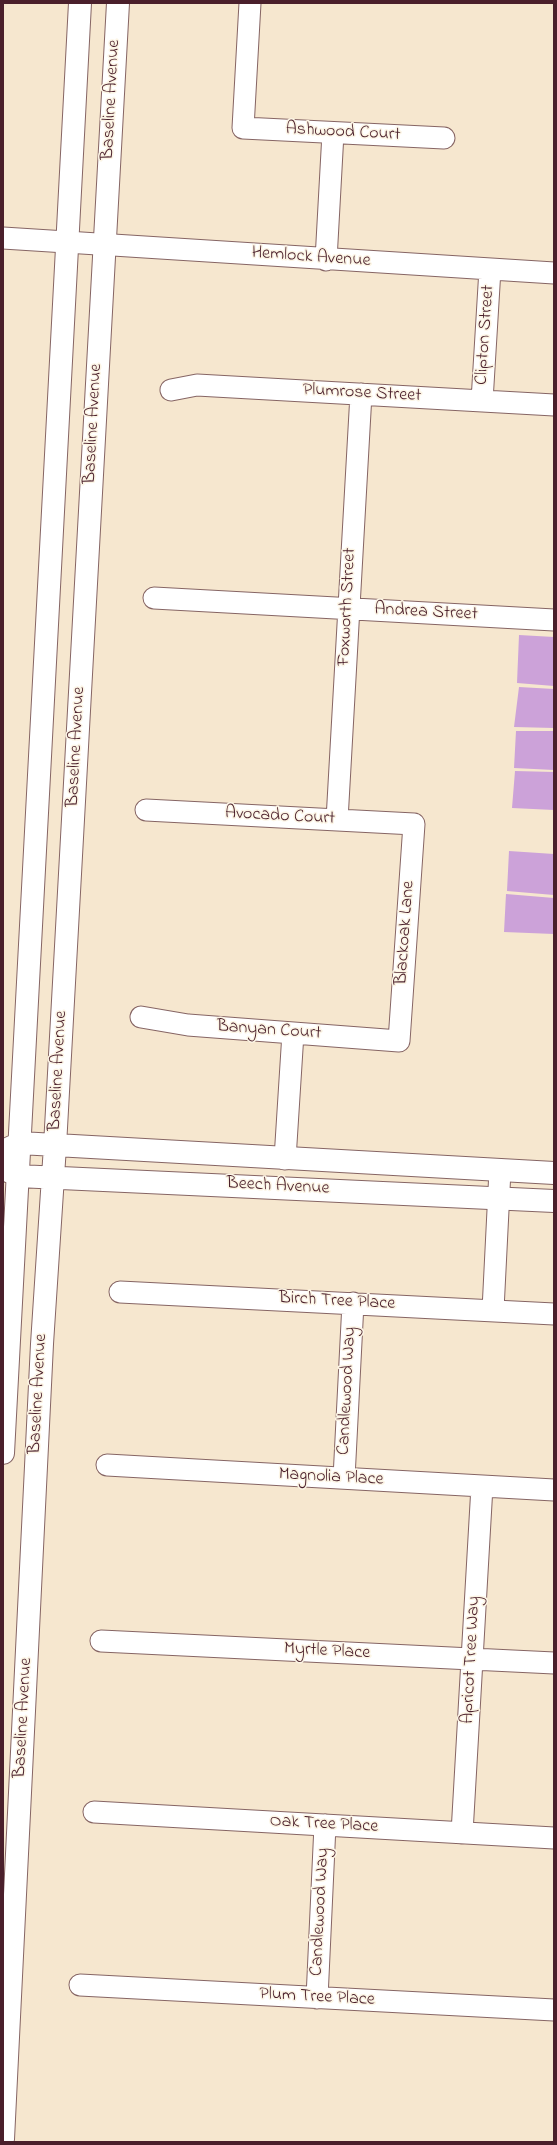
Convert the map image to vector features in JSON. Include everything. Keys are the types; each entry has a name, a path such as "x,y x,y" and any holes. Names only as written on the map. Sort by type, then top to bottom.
{"main road":[{"name":"Baseline Avenue","path":"3,1453 11,1147 69,242 80,3"},
{"name":"Baseline Avenue","path":"3,2139 42,1344 55,1146 118,3"},
{"name":"Beech Avenue","path":"11,1147 55,1146 554,1173"},
{"name":"Beech Avenue","path":"10,1172 52,1176 554,1201"}],"street":[{"name":"Ashwood Court","path":"250,3 243,128 444,138"},
{"path":"326,260 333,133"},
{"name":"Hemlock Avenue","path":"3,238 104,243 326,260 554,273"},
{"name":"Clipton Street","path":"482,401 490,269"},
{"name":"Plumrose Street","path":"171,390 197,385 554,405"},
{"name":"Foxworth Street","path":"337,820 361,394"},
{"name":"Andrea Street","path":"154,598 554,620"},
{"name":"Avocado Court","path":"146,810 414,824"},
{"name":"Blackoak Lane","path":"399,1041 414,824"},
{"name":"Banyan Court","path":"140,1016 188,1025 399,1041"},
{"path":"285,1159 293,1033"},
{"path":"493,1310 500,1170"},
{"name":"Birch Tree Place","path":"120,1292 554,1314"},
{"name":"Candlewood Way","path":"344,1478 353,1303"},
{"name":"Magnolia Place","path":"108,1465 554,1490"},
{"name":"Apricot Tree Way","path":"462,1833 482,1486"},
{"name":"Myrtle Place","path":"101,1641 554,1664"},
{"name":"Oak Tree Place","path":"94,1812 554,1838"},
{"name":"Candlewood Way","path":"317,1998 326,1825"},
{"name":"Plum Tree Place","path":"80,1985 554,2010"}],"building":[{"path":"519,635 554,637 554,686 517,683"},
{"path":"519,687 554,689 554,728 514,727"},
{"path":"516,731 554,731 554,770 514,768"},
{"path":"515,771 554,772 554,810 512,808"},
{"path":"509,851 554,854 554,895 507,891"},
{"path":"506,894 554,898 554,934 504,932"}]}
